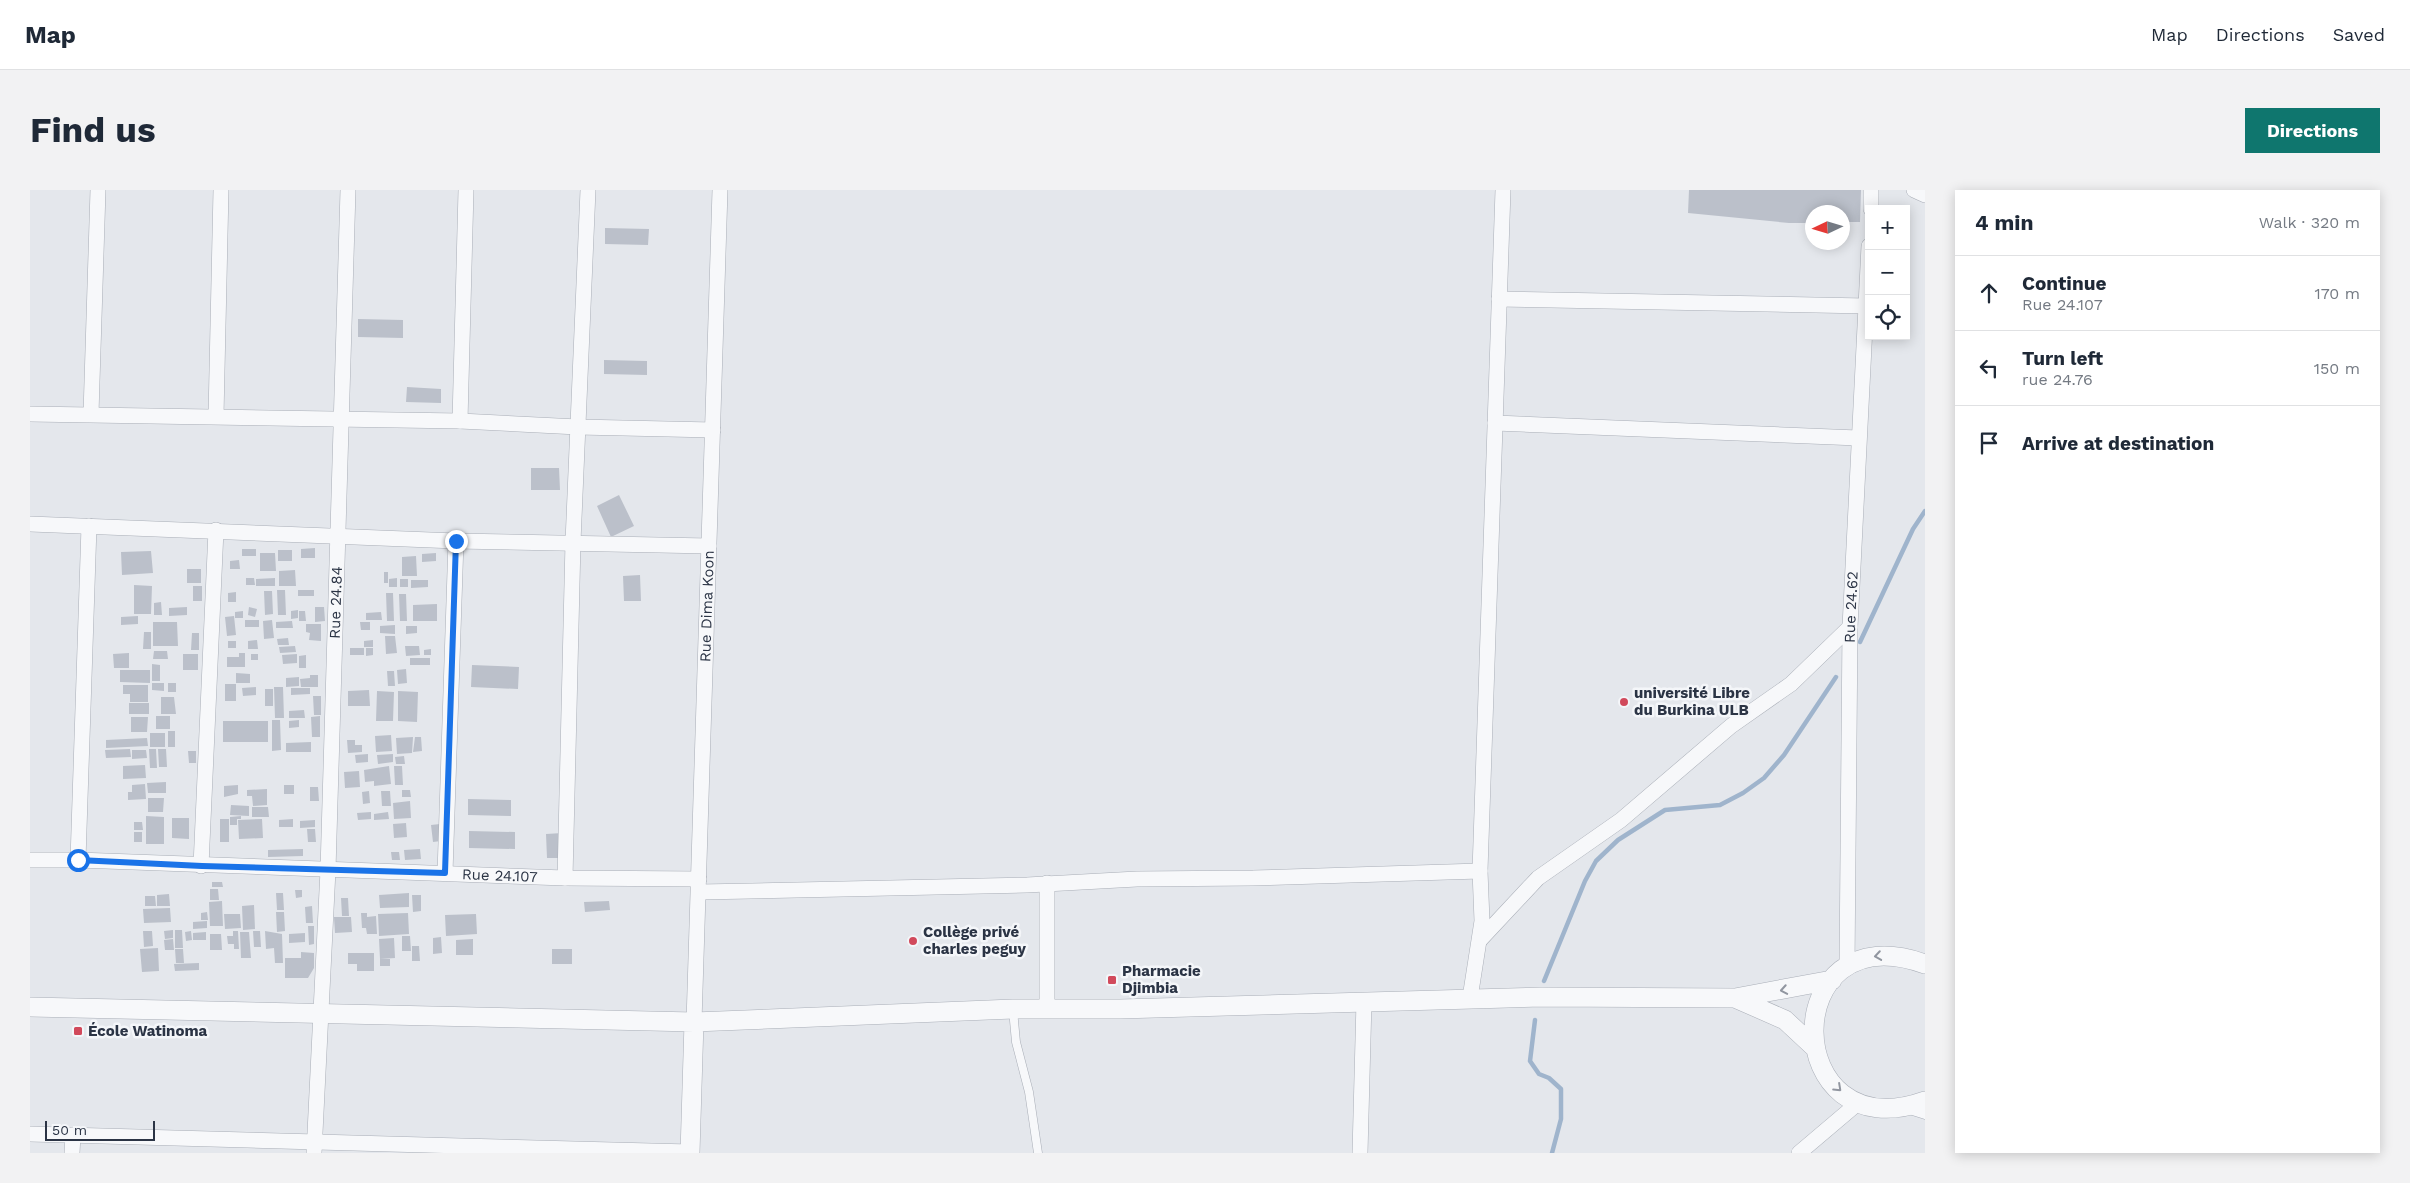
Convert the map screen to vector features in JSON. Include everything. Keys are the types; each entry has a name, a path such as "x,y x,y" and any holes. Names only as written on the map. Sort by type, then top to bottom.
{"street":[{"path":"91,414 98,190"},
{"path":"216,416 222,190"},
{"name":"Rue 24.84","path":"314,1147 328,870 348,190"},
{"path":"460,421 466,190"},
{"path":"565,878 573,542 588,190"},
{"name":"Rue Dima Koon","path":"694,1022 700,886 720,190"},
{"path":"1470,998 1480,940 1480,871 1503,190"},
{"path":"1870,205 1871,190"},
{"path":"1914,190 1925,195"},
{"name":"Rue 24.62","path":"1867,295 1869,250"},
{"path":"1499,300 1865,306"},
{"name":"Rue 24.62","path":"1847,968 1850,627 1865,322"},
{"path":"30,414 460,421 578,427 713,430"},
{"path":"1495,423 1858,438"},
{"path":"30,524 456,541 709,546"},
{"path":"78,860 89,526"},
{"path":"202,866 216,530"},
{"path":"445,873 456,541"},
{"path":"1480,940 1538,878 1621,820 1730,726 1791,684 1850,627"},
{"name":"Rue 24.107","path":"30,860 78,860 202,866 445,873 700,886 1047,883 1137,879 1253,878 1480,871"},
{"path":"1047,883 1047,1008"},
{"path":"1925,964 1904,956 1884,955 1864,959 1847,968 1832,980 1819,1000 1813,1024 1814,1047 1822,1071 1838,1090 1858,1104 1881,1110 1904,1109 1925,1101"},
{"path":"30,1007 694,1022 1013,1009 1120,1009 1470,998 1736,998 1832,980"},
{"path":"1736,998 1785,1020 1814,1047"},
{"path":"1360,1153 1364,1001"},
{"path":"30,1134 73,1135 190,1146 690,1153 694,1022"},
{"path":"1799,1153 1858,1104"},
{"path":"72,1153 73,1135"}],"lane":[{"path":"1013,1009 1016,1042 1029,1092 1038,1153"},
{"path":"1904,1109 1925,1115"}],"building":[{"path":"1689,190 1861,190 1860,222 1850,222 1850,205 1805,205 1805,223 1688,213"},
{"path":"605,228 649,229 648,245 605,244"},
{"path":"358,319 403,320 403,338 358,337"},
{"path":"604,360 647,361 647,375 604,374"},
{"path":"407,387 441,389 441,403 406,402"},
{"path":"531,468 559,468 560,490 531,490"},
{"path":"619,495 634,526 611,537 597,506"},
{"path":"315,548 315,558 301,558 301,549"},
{"path":"242,549 256,549 256,556 242,556"},
{"path":"278,550 292,550 292,561 278,561"},
{"path":"151,551 153,573 122,575 121,552"},
{"path":"260,553 275,553 276,571 260,571"},
{"path":"436,553 436,561 422,562 422,554"},
{"path":"416,556 417,576 402,576 402,557"},
{"path":"239,560 240,569 230,569 230,561"},
{"path":"187,569 201,569 201,583 187,583"},
{"path":"295,570 296,586 279,586 279,571"},
{"path":"384,572 388,572 388,583 384,583"},
{"path":"640,575 641,601 624,601 623,576"},
{"path":"246,578 254,578 255,585 246,585"},
{"path":"275,578 275,586 256,586 256,579"},
{"path":"397,578 397,587 389,587 389,579"},
{"path":"400,579 408,579 408,587 400,587"},
{"path":"411,580 428,580 428,587 411,588"},
{"path":"134,585 152,586 151,614 134,614"},
{"path":"193,586 202,586 202,601 193,601"},
{"path":"277,590 285,590 286,615 278,615"},
{"path":"298,590 314,590 314,596 298,596"},
{"path":"264,591 272,591 273,614 265,615"},
{"path":"236,592 236,602 228,602 228,593"},
{"path":"386,593 393,593 394,621 387,621"},
{"path":"399,594 406,594 407,621 400,621"},
{"path":"161,602 162,615 154,615 154,603"},
{"path":"437,604 437,621 413,621 413,605"},
{"path":"187,607 187,615 169,616 169,608"},
{"path":"249,607 257,609 255,617 248,615"},
{"path":"315,607 324,607 325,621 315,622"},
{"path":"298,610 298,618 291,619 291,611"},
{"path":"243,611 243,618 235,618 235,612"},
{"path":"299,611 305,611 306,621 299,621"},
{"path":"381,612 382,620 366,620 366,613"},
{"path":"138,616 138,624 121,625 121,617"},
{"path":"234,616 236,635 227,636 225,617"},
{"path":"245,620 259,620 259,627 245,627"},
{"path":"272,620 274,638 264,639 263,621"},
{"path":"292,621 293,628 276,628 276,622"},
{"path":"153,622 177,622 178,646 153,646"},
{"path":"360,622 370,622 370,630 361,630"},
{"path":"306,624 321,624 321,641 309,640 310,633 306,632"},
{"path":"395,625 395,634 380,633 380,626"},
{"path":"406,626 417,626 417,633 406,634"},
{"path":"144,632 151,632 151,649 143,649"},
{"path":"192,633 199,633 199,650 191,650"},
{"path":"385,636 395,636 397,653 386,654"},
{"path":"288,638 289,645 278,645 277,639"},
{"path":"257,640 258,649 248,649 248,641"},
{"path":"373,640 373,647 364,647 364,641"},
{"path":"228,641 236,641 236,648 228,648"},
{"path":"295,646 296,652 280,653 279,647"},
{"path":"405,646 419,646 420,655 406,656"},
{"path":"350,648 364,648 364,655 350,655"},
{"path":"366,648 373,648 373,655 366,656"},
{"path":"431,649 431,655 424,655 424,650"},
{"path":"154,651 167,651 168,659 153,659"},
{"path":"129,653 129,668 114,668 113,654"},
{"path":"239,653 245,653 245,667 227,667 227,657 239,657"},
{"path":"183,654 198,654 198,670 183,670"},
{"path":"251,654 258,654 258,660 251,660"},
{"path":"297,654 297,663 283,664 282,655"},
{"path":"306,655 306,668 299,668 299,656"},
{"path":"410,658 430,658 430,665 410,665"},
{"path":"152,664 160,665 160,681 152,681"},
{"path":"472,665 519,667 518,689 471,687"},
{"path":"406,669 407,683 398,684 397,670"},
{"path":"120,670 150,670 150,683 120,682"},
{"path":"387,671 394,671 395,686 388,686"},
{"path":"236,673 250,674 250,683 236,683"},
{"path":"310,675 318,675 318,687 301,687 300,679 310,678"},
{"path":"299,677 299,686 286,687 286,678"},
{"path":"152,683 164,683 164,691 152,690"},
{"path":"168,683 176,683 176,692 168,692"},
{"path":"225,684 236,684 236,701 225,701"},
{"path":"123,685 148,685 148,702 130,702 130,694 123,694"},
{"path":"256,687 256,695 243,696 242,688"},
{"path":"274,687 283,687 284,718 275,718"},
{"path":"291,688 310,688 310,694 291,695"},
{"path":"265,689 273,689 273,706 265,706"},
{"path":"369,690 370,706 348,706 348,691"},
{"path":"377,691 394,692 393,721 376,721"},
{"path":"398,691 418,692 417,722 398,721"},
{"path":"313,696 321,696 321,715 314,715"},
{"path":"161,697 174,697 176,714 161,714"},
{"path":"129,703 149,703 149,714 129,714"},
{"path":"304,710 305,718 289,718 289,711"},
{"path":"156,716 170,716 170,729 156,729"},
{"path":"320,716 320,737 312,737 311,717"},
{"path":"131,717 148,717 147,732 131,732"},
{"path":"272,720 280,720 281,750 272,751"},
{"path":"299,720 299,727 289,728 289,721"},
{"path":"223,721 268,721 268,742 223,742"},
{"path":"168,731 175,731 175,747 168,747"},
{"path":"150,733 165,733 165,747 150,747"},
{"path":"391,735 392,751 376,752 375,736"},
{"path":"413,737 412,753 397,754 396,738"},
{"path":"415,737 421,737 422,751 413,752"},
{"path":"147,738 148,746 106,748 106,740"},
{"path":"347,740 355,740 355,745 362,745 362,752 348,753"},
{"path":"311,742 311,752 286,752 286,743"},
{"path":"130,749 131,757 106,758 105,750"},
{"path":"149,749 156,749 157,768 150,768"},
{"path":"158,749 166,749 167,767 159,767"},
{"path":"132,750 146,750 147,758 132,759"},
{"path":"188,751 196,751 196,763 189,763"},
{"path":"368,754 368,762 356,763 355,755"},
{"path":"393,754 393,762 378,764 377,755"},
{"path":"404,756 405,764 396,764 395,757"},
{"path":"145,765 146,778 123,779 123,766"},
{"path":"389,766 391,784 374,786 374,781 365,782 364,770"},
{"path":"394,766 402,766 403,785 395,785"},
{"path":"359,771 360,787 345,788 344,772"},
{"path":"166,782 166,793 148,793 147,783"},
{"path":"145,784 146,799 128,800 128,792 132,792 132,785"},
{"path":"238,785 238,794 224,797 224,786"},
{"path":"284,785 294,785 294,794 284,794"},
{"path":"310,787 318,787 319,801 310,801"},
{"path":"267,789 267,805 253,806 252,796 247,796 247,790"},
{"path":"402,790 410,790 411,797 402,797"},
{"path":"369,791 370,803 363,804 362,792"},
{"path":"381,791 390,791 391,806 382,806"},
{"path":"148,798 164,798 163,812 148,812"},
{"path":"468,799 511,800 511,816 468,815"},
{"path":"410,801 411,818 394,819 393,803"},
{"path":"231,805 249,806 249,816 230,815"},
{"path":"252,807 268,807 269,817 252,817"},
{"path":"371,812 371,819 358,820 357,813"},
{"path":"388,812 389,819 374,820 374,814"},
{"path":"146,816 164,817 164,844 146,844"},
{"path":"241,816 241,819 237,819 237,825 230,825 230,817"},
{"path":"172,818 189,818 189,839 172,838"},
{"path":"220,819 229,819 229,842 220,842"},
{"path":"262,819 263,838 239,839 238,820"},
{"path":"293,819 293,827 279,827 279,820"},
{"path":"315,820 315,827 300,828 300,821"},
{"path":"134,822 142,822 143,830 134,830"},
{"path":"406,823 407,837 394,838 393,824"},
{"path":"440,824 441,841 433,842 431,825"},
{"path":"307,829 315,829 316,842 308,842"},
{"path":"469,831 515,832 515,849 469,848"},
{"path":"134,832 142,832 142,842 134,842"},
{"path":"562,833 563,858 547,858 546,834"},
{"path":"303,849 303,856 268,857 268,850"},
{"path":"420,849 421,859 405,860 404,850"},
{"path":"391,852 399,852 400,860 392,860"},
{"path":"212,882 222,882 223,887 212,887"},
{"path":"210,889 218,889 219,900 210,900"},
{"path":"295,890 302,890 302,897 296,898"},
{"path":"276,893 283,893 284,910 277,910"},
{"path":"409,893 409,907 380,908 379,895"},
{"path":"169,894 170,906 157,906 157,895"},
{"path":"412,895 421,895 421,911 413,912"},
{"path":"145,896 155,896 156,906 145,906"},
{"path":"341,898 348,898 349,916 342,916"},
{"path":"222,901 223,926 210,926 209,902"},
{"path":"609,901 610,910 585,912 584,902"},
{"path":"254,905 255,929 243,930 242,906"},
{"path":"312,906 313,923 306,923 305,907"},
{"path":"170,908 171,922 144,923 143,909"},
{"path":"207,912 208,920 201,920 201,913"},
{"path":"276,912 284,912 285,931 277,932"},
{"path":"361,913 367,913 367,917 376,916 377,934 367,934 366,928 362,928"},
{"path":"408,913 409,934 379,936 378,914"},
{"path":"224,914 240,914 241,928 225,929"},
{"path":"476,914 477,934 446,936 445,915"},
{"path":"334,917 351,917 352,932 335,933"},
{"path":"207,921 207,928 193,929 193,922"},
{"path":"308,926 314,926 314,944 309,945"},
{"path":"173,930 173,938 165,939 164,931"},
{"path":"175,930 182,930 183,948 175,948"},
{"path":"143,931 152,931 153,946 144,947"},
{"path":"191,931 192,940 186,941 185,932"},
{"path":"233,931 238,931 239,949 234,949 234,944 228,944 227,936 233,936"},
{"path":"253,931 260,931 261,947 254,947"},
{"path":"265,931 282,934 283,963 275,963 274,948 266,949"},
{"path":"206,932 206,940 193,940 193,933"},
{"path":"240,932 249,932 251,958 241,958"},
{"path":"305,933 305,942 289,943 289,934"},
{"path":"210,934 221,934 222,950 210,950"},
{"path":"402,936 410,936 411,951 402,951"},
{"path":"441,937 442,953 433,954 433,938"},
{"path":"394,938 395,958 380,959 379,939"},
{"path":"173,939 174,950 165,950 164,940"},
{"path":"473,939 473,955 456,955 456,940"},
{"path":"412,946 419,946 420,961 412,961"},
{"path":"158,948 159,971 142,972 140,949"},
{"path":"175,949 183,949 184,963 176,963"},
{"path":"552,949 572,949 572,964 552,964"},
{"path":"301,952 314,953 314,968 308,978 285,978 285,958 301,958"},
{"path":"348,953 374,953 374,971 357,971 357,964 348,964"},
{"path":"380,959 390,959 390,966 380,966"},
{"path":"199,963 199,970 175,971 174,964"}],"waterway":[{"path":"1860,642 1913,529 1925,511"},
{"path":"1544,981 1585,881 1596,861 1618,840 1665,810 1720,805 1743,793 1764,778 1784,755 1836,677"},
{"path":"1535,1020 1530,1061 1539,1074 1549,1078 1561,1089 1561,1119 1552,1153"}],"place":[{"name":"université Libre du Burkina ULB","path":"1624,702"},
{"name":"Collège privé charles peguy","path":"913,941"},
{"name":"Pharmacie Djimbia","path":"1112,980"},
{"name":"École Watinoma","path":"78,1031"}],"route":[{"path":"78,860 202,866 445,873 456,541"}]}
